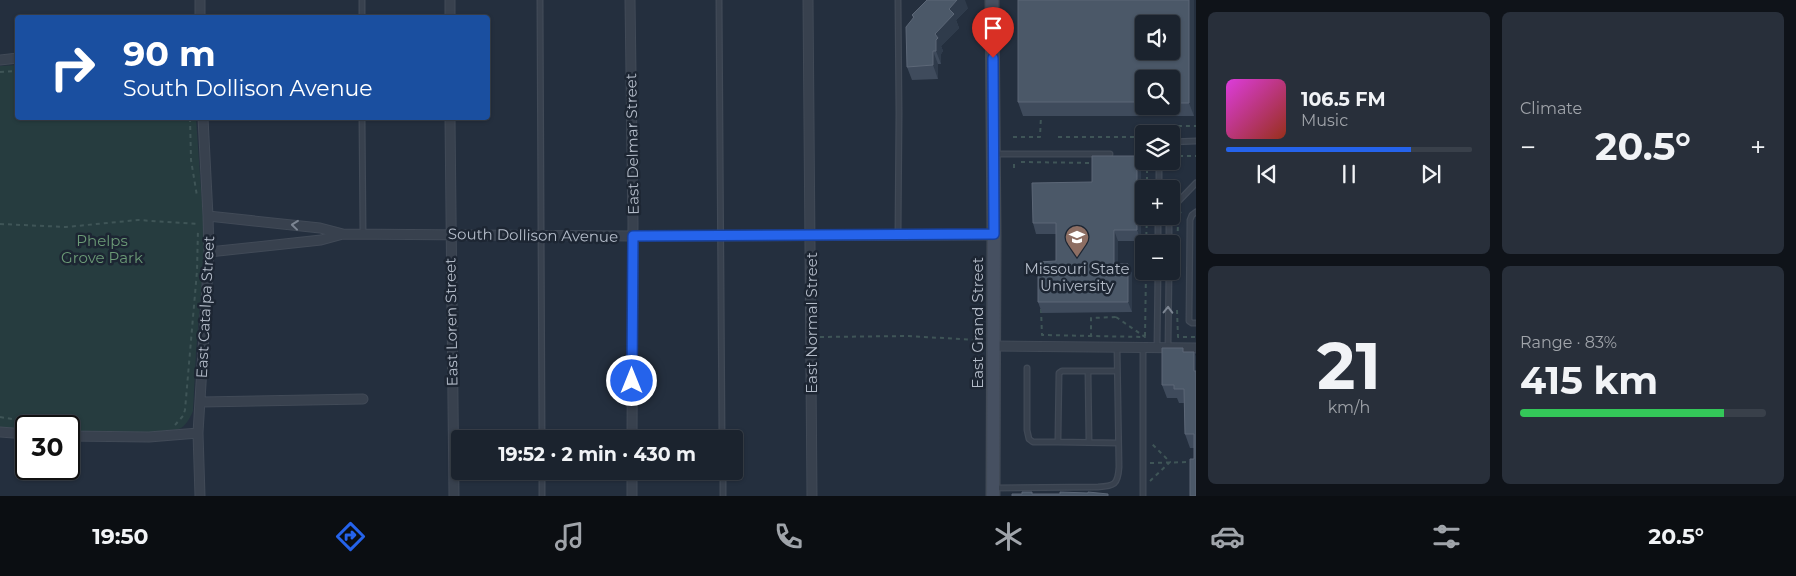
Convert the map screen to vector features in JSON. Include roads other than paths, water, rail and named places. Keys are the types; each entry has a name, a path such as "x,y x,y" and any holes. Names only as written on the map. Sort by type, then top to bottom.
{"main road":[{"name":"East Grand Street","path":"992,0 994,154 993,492"}],"street":[{"path":"200,0 200,15"},
{"path":"450,0 450,15"},
{"name":"East Delmar Street","path":"630,0 633,236 632,430"},
{"name":"East Normal Street","path":"808,0 812,496"},
{"path":"0,60 15,58"},
{"name":"East Catalpa Street","path":"200,496 198,433 209,252 203,120"},
{"name":"East Loren Street","path":"450,120 454,496"},
{"name":"South Dollison Avenue","path":"208,216 320,228 343,234 810,236 994,234"},
{"name":"South Dollison Avenue","path":"209,252 320,240 343,234"},
{"path":"993,346 1196,348"},
{"path":"201,402 363,399"},
{"path":"0,432 15,433"},
{"path":"80,436 149,437 198,433"},
{"path":"632,480 632,496"}],"lane":[{"path":"362,0 362,15"},
{"path":"540,0 542,430"},
{"path":"719,0 722,430"},
{"path":"898,0 898,235"},
{"path":"362,120 363,234"},
{"path":"1180,142 1196,141"},
{"path":"994,154 1110,154"},
{"path":"1180,200 1196,183"},
{"path":"1196,212 1192,214 1190,220 1189,321 1196,323"},
{"path":"1157,348 1158,280"},
{"path":"1168,348 1169,280"},
{"path":"993,492 1111,486 1116,482 1118,476 1117,347"},
{"path":"1143,348 1143,496"},
{"path":"1027,368 1027,430 1029,440 1033,442 1118,443"},
{"path":"1058,442 1059,373 1062,371 1118,370"},
{"path":"1088,371 1089,442"},
{"path":"542,480 542,496"},
{"path":"723,480 723,496"}],"place":[{"name":"Missouri State University","path":"1077,258"}],"park label":[{"name":"Phelps Grove Park","path":"102,248"}]}
